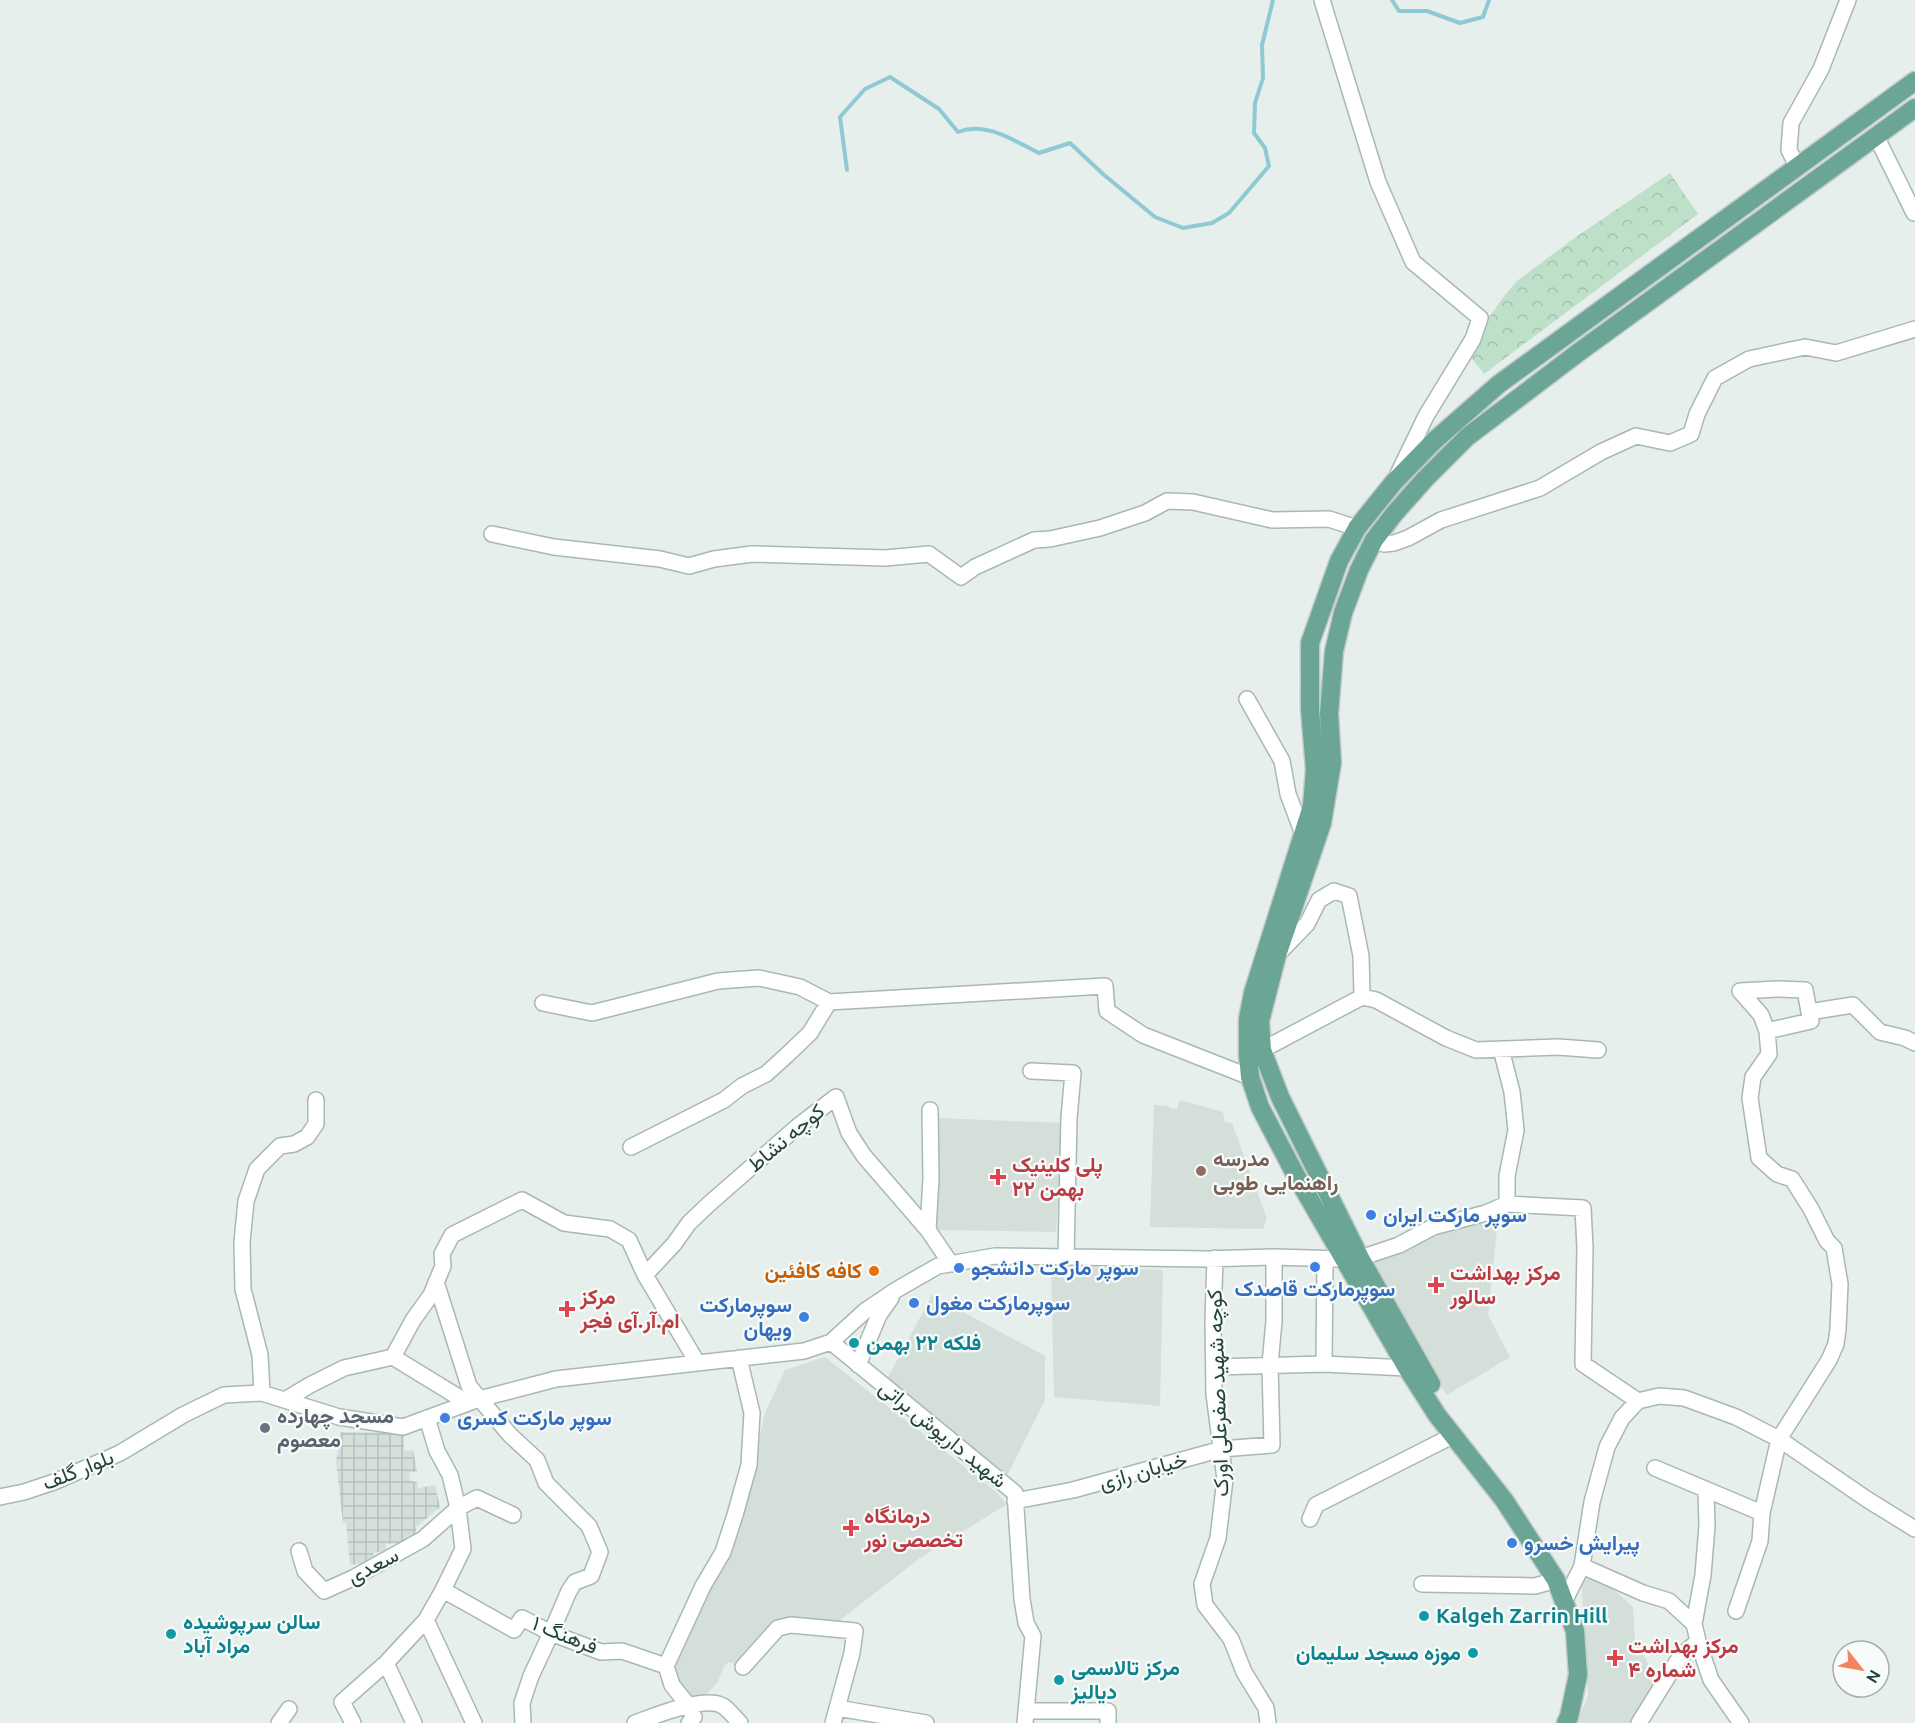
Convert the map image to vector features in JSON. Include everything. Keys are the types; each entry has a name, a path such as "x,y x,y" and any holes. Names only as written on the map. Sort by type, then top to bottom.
{"main road":[{"path":"1566,1723 1578,1675 1575,1631 1556,1580 1504,1500 1437,1415 1407,1368 1352,1259 1280,1097 1262,1050 1260,1021 1271,962 1312,806 1314,770 1310,709 1311,643 1339,561 1357,528 1394,482 1434,441 1499,384 1915,81"},
{"path":"1454,1435 1448,1411 1403,1337 1295,1174 1260,1107 1250,1077 1248,1019 1253,993 1271,962 1322,824 1332,763 1329,714 1334,651 1346,607 1359,570 1374,540 1417,488 1467,437 1579,352 1915,108"},
{"path":"1357,528 1374,540"},
{"path":"1260,1107 1280,1097"}],"street":[{"path":"1322,0 1378,182 1413,262 1480,318 1473,339 1426,416 1394,482"},
{"path":"1797,166 1789,150 1791,123 1821,69 1848,0"},
{"path":"1876,136 1915,213"},
{"path":"1374,540 1384,544 1394,543 1441,520 1539,488 1601,452 1636,436 1670,443 1680,439 1690,434 1715,378 1749,359 1805,347 1836,353 1915,329"},
{"path":"492,534 554,547 660,559 689,566 714,559 752,554 885,558 928,554 961,577 975,567 1034,540 1050,539 1100,528 1144,513 1167,501 1193,502 1272,520 1329,519 1357,528"},
{"path":"1247,699 1282,761 1288,794 1303,834"},
{"path":"1271,962 1307,924 1319,900 1334,891 1348,896 1361,956 1362,997"},
{"path":"543,1003 591,1013 718,981 759,978 800,987 829,1002 1105,986 1107,1011 1143,1035 1250,1077"},
{"path":"1736,1611 1760,1540 1762,1514 1779,1439 1836,1344 1840,1284 1834,1248 1827,1241 1792,1179 1777,1174 1759,1158 1750,1098 1753,1077 1769,1054 1767,1031 1761,1015 1740,991 1805,990 1811,1021 1767,1031"},
{"path":"1262,1050 1362,997 1376,1000 1476,1050 1558,1047 1598,1050"},
{"path":"632,1147 724,1100 742,1086 766,1074 810,1033 829,1002"},
{"path":"1809,1012 1853,1005 1880,1032 1915,1043"},
{"path":"1501,1049 1512,1092 1516,1130 1507,1176 1507,1204"},
{"path":"1031,1071 1073,1073 1069,1118 1066,1256"},
{"name":"کوچه نشاط","path":"645,1275 674,1244 689,1223 709,1204 796,1127 836,1097 849,1133 864,1156 928,1230 951,1264"},
{"path":"262,1393 260,1355 243,1289 242,1242 246,1201 256,1169 280,1146 294,1144 307,1137 316,1124 316,1100"},
{"path":"928,1230 931,1178 930,1110"},
{"path":"393,1357 431,1295 443,1266 442,1254 452,1235 522,1200 564,1223 610,1229 629,1240 645,1275 697,1362"},
{"path":"831,1342 865,1311 938,1266 995,1256 1352,1259 1399,1245 1433,1227 1486,1213 1507,1204 1583,1208 1585,1248 1583,1364 1638,1401"},
{"path":"1270,1364 1274,1321 1274,1257"},
{"name":"کوچه شهید صفرعلی اورک","path":"1215,1258 1214,1394 1225,1479 1218,1538 1202,1584 1205,1605 1231,1639 1244,1672 1266,1708 1268,1723"},
{"path":"1324,1364 1325,1259"},
{"path":"436,1282 474,1401"},
{"path":"858,1365 879,1316 896,1290"},
{"name":"بلوار گلف","path":"0,1497 54,1482 120,1453 183,1415 224,1395 262,1393 339,1417 404,1427 474,1401 556,1379 804,1351 831,1342"},
{"name":"شهید داریوش براتی","path":"831,1342 1015,1493 1023,1607 1026,1623 1033,1636 1026,1717"},
{"path":"285,1400 344,1368 393,1357 474,1401 537,1460 546,1483 589,1526 600,1552 591,1576 575,1582 569,1591 531,1676 522,1703 523,1723"},
{"path":"689,1723 694,1717 688,1705 672,1685 666,1666 723,1552 749,1465 752,1413 739,1358"},
{"name":"خیابان رازی","path":"1015,1501 1084,1487 1222,1449 1272,1445 1270,1364"},
{"path":"1214,1366 1324,1364 1407,1368"},
{"path":"1564,1602 1582,1566 1592,1502 1607,1447 1622,1418 1638,1401 1659,1396 1694,1400 1736,1417 1779,1439 1915,1529"},
{"path":"353,1723 342,1702 386,1663 426,1620 463,1549 458,1508 450,1475 437,1450 427,1418"},
{"path":"1310,1519 1316,1505 1454,1435"},
{"path":"1655,1468 1762,1514"},
{"path":"1706,1490 1707,1535 1703,1575 1694,1624 1711,1680 1741,1723"},
{"path":"458,1508 477,1498 513,1515"},
{"name":"سعدی","path":"299,1551 305,1571 324,1592 423,1539 458,1508"},
{"path":"1582,1566 1643,1593 1669,1601 1694,1624"},
{"path":"1422,1584 1535,1586 1556,1580"},
{"name":"فرهنگ ۱","path":"443,1590 514,1630 522,1618 551,1633 601,1652 622,1651 666,1666"},
{"path":"426,1620 474,1723"},
{"path":"743,1667 778,1628 791,1625 855,1631 852,1653 833,1723"},
{"path":"1639,1723 1680,1657 1698,1641"},
{"path":"386,1663 414,1723"},
{"path":"635,1723 688,1705 722,1705 740,1723"},
{"path":"837,1708 909,1722 926,1723"},
{"path":"279,1723 289,1709"},
{"path":"1026,1717 1108,1711 1108,1723"}],"shaded area":[{"name":"مدرسه راهنمایی طوبی","path":"1180,1100 1223,1112 1225,1122 1232,1123 1267,1219 1263,1229 1150,1227 1154,1105 1177,1109"},
{"name":"پلی کلینیک ۲۲ بهمن","path":"938,1118 1063,1123 1056,1232 935,1230"},
{"name":"مرکز بهداشت سالور","path":"1499,1211 1488,1315 1510,1357 1447,1395 1413,1347 1370,1264 1431,1231"},
{"path":"1051,1265 1163,1270 1160,1406 1054,1397"},
{"path":"932,1295 1045,1356 1045,1400 1006,1478 886,1381"},
{"name":"درمانگاه تخصصی نور","path":"825,1357 999,1494 1007,1504 920,1558 835,1624 776,1620 737,1664 729,1662 725,1665 717,1683 701,1700 683,1692 672,1668 744,1505 765,1413 785,1370"},
{"path":"341,1432 404,1433 404,1451 413,1450 417,1471 409,1473 410,1481 417,1482 418,1488 435,1485 440,1507 416,1527 416,1535 412,1542 386,1544 387,1551 373,1553 375,1562 350,1565 336,1461"},
{"name":"مرکز بهداشت شماره ۴","path":"1581,1578 1604,1581 1633,1607 1635,1641 1655,1676 1654,1691 1630,1723 1577,1723 1588,1695"}],"green space":[{"path":"1670,173 1698,214 1484,374 1468,353 1479,332 1517,281 1573,239"}],"waterway":[{"path":"847,170 840,117 865,89 890,77 939,109 958,132 969,129 990,131 1010,138 1039,153 1070,143 1155,217 1183,228 1212,223 1229,213 1269,166 1265,148 1254,133 1255,103 1263,78 1262,45 1273,0"},
{"path":"1392,0 1399,11 1427,11 1460,23 1483,17 1489,0"}],"place":[{"name":"مدرسه راهنمایی طوبی","path":"1201,1171"},
{"name":"پلی کلینیک ۲۲ بهمن","path":"998,1177"},
{"name":"سوپر مارکت ایران","path":"1371,1215"},
{"name":"سوپرمارکت قاصدک","path":"1315,1267"},
{"name":"سوپر مارکت دانشجو","path":"959,1268"},
{"name":"کافه کافئین","path":"874,1271"},
{"name":"مرکز بهداشت سالور","path":"1436,1285"},
{"name":"سوپرمارکت مغول","path":"914,1303"},
{"name":"مرکز ام.آر.آی فجر","path":"567,1309"},
{"name":"سوپرمارکت ویهان","path":"804,1317"},
{"name":"فلکه ۲۲ بهمن","path":"854,1343"},
{"name":"سوپر مارکت کسری","path":"445,1418"},
{"name":"مسجد چهارده معصوم","path":"265,1428"},
{"name":"درمانگاه تخصصی نور","path":"851,1528"},
{"name":"پیرایش خسرو","path":"1512,1543"},
{"name":"Kalgeh Zarrin Hill","path":"1424,1616"},
{"name":"سالن سرپوشیده مراد آباد","path":"171,1634"},
{"name":"موزه مسجد سلیمان","path":"1473,1653"},
{"name":"مرکز بهداشت شماره ۴","path":"1615,1658"},
{"name":"مرکز تالاسمی دیالیز","path":"1059,1680"}]}
